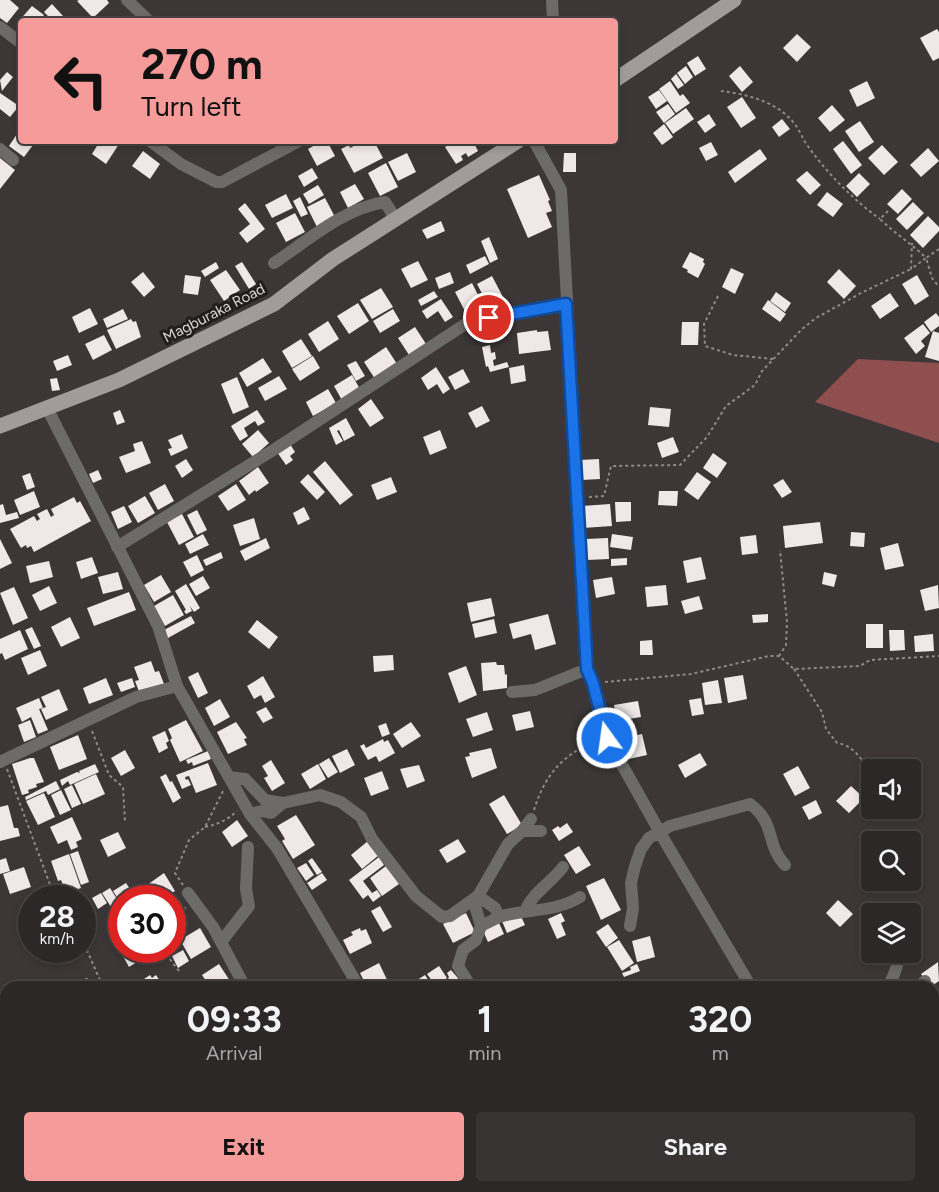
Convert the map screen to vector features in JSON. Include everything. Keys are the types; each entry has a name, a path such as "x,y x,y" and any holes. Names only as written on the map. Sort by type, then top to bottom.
{"main road":[{"path":"618,78 734,0"},
{"name":"Magburaka Road","path":"0,426 119,380 274,304 333,259 513,144"}],"street":[{"path":"127,0 146,18"},
{"path":"552,0 553,18"},
{"path":"0,27 18,41"},
{"path":"154,144 181,164 216,182 222,182 293,144"},
{"path":"536,144 561,190 587,669 593,683 607,738 747,981"},
{"path":"0,149 13,160"},
{"path":"274,263 336,221 369,205 385,202 395,218"},
{"path":"117,548 275,449 470,321 566,304"},
{"path":"47,408 158,626 177,686 247,808 277,848 355,981"},
{"path":"512,692 535,690 587,669"},
{"path":"2,761 136,697 177,686"},
{"path":"229,777 245,779 265,800 283,803 320,795 341,801 362,817 372,838 416,896 442,917 450,916 478,896"},
{"path":"247,808 272,813 283,803"},
{"path":"630,926 633,908 631,883 641,849 649,838 670,826 750,804 760,811 772,833 772,845 785,866"},
{"path":"467,981 458,966 463,950 476,940 481,926 474,902 508,844 531,819"},
{"path":"522,831 541,831"},
{"path":"221,942 249,906 246,889 248,847"},
{"path":"525,910 533,897 540,893 545,884 551,882 563,867"},
{"path":"188,893 213,927 242,981"},
{"path":"478,896 495,908 499,917"},
{"path":"481,926 499,917 525,910 549,910 580,897"},
{"path":"892,981 896,976 897,963"}],"path":[{"path":"721,91 750,95 772,106 792,121 821,163 859,204 880,219 895,234 912,243 926,258 932,278 939,287"},
{"path":"880,219 888,211"},
{"path":"911,269 912,243"},
{"path":"578,498 604,496 611,466 680,465 707,437 726,406 754,385 762,371 802,328 816,318 911,269 939,249"},
{"path":"718,296 704,324 705,346 733,355 773,359"},
{"path":"779,656 786,645 787,622 780,550"},
{"path":"593,683 691,674 769,656 779,656 794,669 822,712 826,729 837,743 854,750 861,759"},
{"path":"794,669 861,666 870,660 939,656"},
{"path":"87,720 109,775 123,787 124,822"},
{"path":"531,819 549,774 564,759 607,738"},
{"path":"2,761 50,885"},
{"path":"186,904 188,893 175,873 189,840 205,827 229,777"},
{"path":"205,827 219,824 247,808"},
{"path":"92,963 100,981"},
{"path":"173,963 179,971"}],"shaded area":[{"path":"858,359 939,363 939,443 815,402"}],"building":[{"path":"0,0 10,0 19,8 7,23 0,18"},
{"path":"107,0 109,3 93,18 77,1"},
{"path":"52,4 63,16 50,18 44,12"},
{"path":"32,6 44,15 42,18 22,18"},
{"path":"937,29 939,58 933,61 920,38"},
{"path":"797,34 811,47 797,62 783,48"},
{"path":"698,56 706,69 695,76 687,63"},
{"path":"686,66 693,77 685,84 677,73"},
{"path":"740,66 753,82 742,92 729,76"},
{"path":"7,72 13,77 2,91 0,80"},
{"path":"676,74 684,85 678,89 671,79"},
{"path":"670,81 680,96 683,94 690,103 676,113 659,89"},
{"path":"867,81 875,98 857,107 849,90"},
{"path":"659,90 667,101 656,109 648,97"},
{"path":"0,93 18,105 10,117 0,109"},
{"path":"742,97 756,118 741,128 727,107"},
{"path":"668,104 675,114 664,123 656,112"},
{"path":"832,105 845,120 830,132 818,118"},
{"path":"686,108 694,119 673,134 665,123"},
{"path":"709,114 716,125 705,133 697,122"},
{"path":"782,119 790,129 779,137 772,127"},
{"path":"860,121 874,142 859,152 845,131"},
{"path":"664,124 673,137 662,145 653,133"},
{"path":"18,132 18,144 34,144 24,157 9,146"},
{"path":"843,141 862,165 851,174 833,149"},
{"path":"711,142 718,155 706,161 699,148"},
{"path":"98,144 119,144 106,164 92,154"},
{"path":"317,144 329,144 335,156 317,166 308,149"},
{"path":"357,144 376,144 383,158 354,173 341,149 349,145 350,148"},
{"path":"450,144 474,144 478,151 468,157 466,153 461,156 463,160 456,164 445,147"},
{"path":"882,145 898,162 884,175 868,158"},
{"path":"928,148 939,161 921,177 910,165"},
{"path":"760,149 767,159 735,183 728,172"},
{"path":"143,151 160,164 150,179 132,166"},
{"path":"407,153 416,172 398,181 388,162"},
{"path":"564,153 576,153 576,172 563,172"},
{"path":"0,158 15,170 0,189"},
{"path":"386,163 398,187 380,196 368,173"},
{"path":"312,168 318,178 304,187 298,176"},
{"path":"807,171 821,185 810,195 796,180"},
{"path":"859,173 870,184 857,197 846,186"},
{"path":"539,175 550,200 548,201 552,211 546,213 552,227 528,238 507,189"},
{"path":"355,184 364,199 348,208 340,192"},
{"path":"318,185 324,195 309,204 303,194"},
{"path":"902,189 912,199 898,214 887,204"},
{"path":"827,192 843,204 833,217 817,205"},
{"path":"286,194 293,208 272,218 265,205"},
{"path":"300,197 308,214 301,217 293,201"},
{"path":"325,198 335,217 317,227 307,207"},
{"path":"913,202 924,213 907,230 896,219"},
{"path":"245,203 265,229 247,243 239,233 250,224 238,209"},
{"path":"295,213 305,232 286,242 276,223"},
{"path":"928,216 939,227 939,231 923,248 910,235"},
{"path":"441,221 445,231 427,239 422,230"},
{"path":"489,237 498,259 490,263 481,241"},
{"path":"690,252 704,259 705,264 698,278 682,267"},
{"path":"485,256 489,264 470,274 466,265"},
{"path":"418,261 428,280 411,288 401,269"},
{"path":"216,262 219,268 205,277 201,271"},
{"path":"242,262 256,284 249,289 235,266"},
{"path":"731,268 744,274 735,294 722,287"},
{"path":"839,269 856,286 844,299 827,282"},
{"path":"226,270 240,290 224,301 210,280"},
{"path":"143,272 155,287 144,297 131,282"},
{"path":"450,272 454,283 439,289 435,278"},
{"path":"185,275 201,277 198,295 183,293"},
{"path":"917,275 929,296 915,305 902,284"},
{"path":"492,276 504,299 489,307 477,284"},
{"path":"472,283 485,309 468,317 455,292"},
{"path":"381,288 393,307 372,319 360,300"},
{"path":"434,291 438,297 421,306 418,300"},
{"path":"776,292 791,303 785,312 770,301"},
{"path":"890,293 899,306 880,319 871,306"},
{"path":"441,299 453,317 445,322 438,311 427,319 422,311"},
{"path":"768,300 786,314 780,322 762,309"},
{"path":"358,303 369,321 349,334 337,316"},
{"path":"90,308 98,324 79,333 72,317"},
{"path":"123,309 128,319 107,328 103,319"},
{"path":"393,309 400,321 380,333 373,321"},
{"path":"936,313 939,317 939,326 931,332 924,322"},
{"path":"131,319 133,322 136,321 141,337 116,349 107,330"},
{"path":"328,321 339,339 319,352 308,334"},
{"path":"682,322 699,322 698,345 681,345"},
{"path":"923,324 930,333 921,341 925,346 916,354 904,338"},
{"path":"415,327 428,347 411,358 398,338"},
{"path":"537,330 537,332 548,331 551,350 519,354 517,333"},
{"path":"933,331 939,333 939,361 925,357"},
{"path":"104,335 112,350 93,360 85,344"},
{"path":"301,339 312,356 292,368 282,351"},
{"path":"490,345 491,353 495,352 494,366 507,362 509,367 490,372 488,366 486,367 482,347"},
{"path":"386,347 399,367 377,382 364,362"},
{"path":"68,355 72,365 57,371 53,361"},
{"path":"313,356 320,368 300,381 292,369"},
{"path":"263,358 272,372 247,387 239,373"},
{"path":"356,361 365,376 356,381 347,365"},
{"path":"524,365 526,381 511,384 509,368"},
{"path":"436,367 450,389 443,394 437,384 428,390 421,378"},
{"path":"463,369 470,382 455,390 448,377"},
{"path":"352,375 361,391 343,402 334,386"},
{"path":"279,376 287,389 265,401 258,388"},
{"path":"237,377 249,407 233,414 221,384"},
{"path":"57,378 60,390 52,391 50,379"},
{"path":"328,389 336,403 313,416 306,402"},
{"path":"371,399 384,418 370,427 358,409"},
{"path":"482,406 490,421 476,428 468,413"},
{"path":"650,407 671,409 669,427 648,425"},
{"path":"120,410 125,422 117,425 113,413"},
{"path":"257,410 265,422 258,426 255,421 244,428 248,436 240,441 231,426"},
{"path":"346,418 355,435 344,441 339,430 337,431 343,441 336,445 329,428"},
{"path":"258,430 269,443 253,457 242,444"},
{"path":"440,430 447,448 430,455 423,437"},
{"path":"182,434 188,448 171,456 168,449 172,448 168,440"},
{"path":"673,437 679,452 662,458 657,443"},
{"path":"142,441 151,463 126,473 119,457 135,451 133,444"},
{"path":"290,444 295,452 290,456 293,460 286,465 277,452"},
{"path":"713,453 727,463 717,478 703,468"},
{"path":"186,459 193,470 182,478 175,466"},
{"path":"599,459 600,479 582,480 580,460"},
{"path":"325,461 353,495 340,505 313,472"},
{"path":"258,467 269,483 249,495 239,481"},
{"path":"98,470 102,479 93,483 89,474"},
{"path":"697,472 711,482 698,500 684,490"},
{"path":"30,473 35,487 27,490 22,476"},
{"path":"308,474 325,492 317,500 300,482"},
{"path":"391,477 397,492 377,500 371,485"},
{"path":"783,479 792,492 782,498 773,485"},
{"path":"165,484 174,501 158,510 149,493"},
{"path":"236,484 246,500 228,511 218,496"},
{"path":"34,491 40,507 20,515 14,500"},
{"path":"659,491 678,491 677,506 658,505"},
{"path":"145,496 155,513 138,523 128,506"},
{"path":"74,497 77,503 80,501 91,521 34,552 31,546 27,548 26,545 21,548 10,529 34,516 37,521 40,519 37,514 47,509 51,517 54,515 51,509"},
{"path":"615,502 631,502 631,521 616,522"},
{"path":"3,504 6,515 17,512 19,518 0,523 0,505"},
{"path":"610,504 612,526 583,528 582,506"},
{"path":"124,506 132,522 118,529 111,512"},
{"path":"304,507 310,519 298,525 293,513"},
{"path":"197,510 207,530 197,535 187,515"},
{"path":"182,514 194,537 179,545 167,522"},
{"path":"254,518 260,539 240,546 233,525"},
{"path":"820,522 823,543 785,548 783,526"},
{"path":"851,532 865,533 864,547 850,546"},
{"path":"203,534 209,545 190,554 185,544"},
{"path":"612,534 633,537 631,550 610,547"},
{"path":"756,535 758,553 742,555 740,537"},
{"path":"266,538 270,548 245,561 240,551"},
{"path":"608,538 609,559 587,560 586,539"},
{"path":"0,539 12,563 0,569"},
{"path":"898,543 904,566 885,570 880,548"},
{"path":"221,552 223,558 206,566 203,560"},
{"path":"197,555 204,570 191,577 183,562"},
{"path":"92,557 98,573 81,579 76,562"},
{"path":"701,557 706,579 687,583 683,561"},
{"path":"627,558 627,565 611,566 611,559"},
{"path":"49,561 53,577 30,583 26,566"},
{"path":"118,572 123,589 103,594 98,577"},
{"path":"824,572 837,575 834,587 822,584"},
{"path":"161,575 171,592 154,602 144,585"},
{"path":"203,576 210,588 196,596 189,584"},
{"path":"612,577 615,594 596,598 593,580"},
{"path":"186,584 200,608 194,612 190,606 192,611 186,614 175,591"},
{"path":"666,585 668,605 647,607 645,587"},
{"path":"938,585 939,608 925,611 920,590"},
{"path":"49,586 57,603 40,611 32,595"},
{"path":"14,587 28,618 13,625 0,593"},
{"path":"129,592 136,610 94,626 87,608"},
{"path":"173,595 184,615 165,626 154,606"},
{"path":"699,596 703,609 685,614 681,601"},
{"path":"491,598 495,616 471,622 467,603"},
{"path":"548,614 556,644 535,650 531,634 513,639 509,624"},
{"path":"768,614 768,622 753,623 752,615"},
{"path":"191,616 195,623 168,638 164,630"},
{"path":"70,617 80,638 61,647 51,627"},
{"path":"494,619 497,633 475,638 472,624"},
{"path":"257,620 278,637 269,649 248,632"},
{"path":"866,624 883,624 883,648 866,648"},
{"path":"32,627 41,646 34,649 25,630"},
{"path":"20,630 28,649 5,660 2,653 0,654 0,639"},
{"path":"889,630 904,630 905,650 890,651"},
{"path":"933,634 934,651 915,652 914,636"},
{"path":"652,640 653,655 640,655 640,641"},
{"path":"40,650 47,666 28,675 21,658"},
{"path":"393,655 394,670 374,672 373,656"},
{"path":"151,661 155,672 159,671 164,684 140,694 135,681 139,680 134,667"},
{"path":"496,662 497,665 504,665 505,675 507,674 507,688 483,691 481,663"},
{"path":"466,666 477,695 459,703 448,673"},
{"path":"198,672 208,693 198,698 188,677"},
{"path":"743,675 747,699 728,703 724,678"},
{"path":"263,676 275,697 265,703 261,695 254,699 247,686"},
{"path":"106,678 113,695 89,704 83,688"},
{"path":"132,678 135,687 121,692 117,683"},
{"path":"718,680 722,703 705,705 702,683"},
{"path":"59,689 68,710 46,720 41,709 46,707 41,697"},
{"path":"39,698 43,708 39,709 48,730 38,734 31,717 22,722 16,708"},
{"path":"701,698 704,714 692,716 689,700"},
{"path":"220,699 230,717 214,726 205,708"},
{"path":"638,701 641,717 623,720 622,716 616,717 614,705"},
{"path":"266,707 273,718 263,723 256,712"},
{"path":"530,711 534,727 516,731 512,715"},
{"path":"487,712 493,730 473,737 466,719"},
{"path":"30,720 36,737 24,742 18,725"},
{"path":"186,720 203,751 180,762 170,740 172,738 168,729"},
{"path":"236,722 247,738 244,739 247,745 228,754 217,732"},
{"path":"411,722 421,736 402,748 393,734"},
{"path":"386,723 390,734 382,737 378,726"},
{"path":"165,731 169,741 166,743 168,748 159,753 152,737"},
{"path":"642,734 647,755 624,760 619,739"},
{"path":"78,735 87,759 59,770 50,747"},
{"path":"383,739 384,742 388,740 395,753 379,762 376,756 368,760 360,746 364,744 366,748"},
{"path":"491,748 497,768 472,778 465,757 470,756 469,753"},
{"path":"347,749 355,765 340,773 332,756"},
{"path":"125,750 135,768 121,776 111,758"},
{"path":"208,751 211,759 193,766 192,762 188,764 186,760"},
{"path":"700,753 707,765 685,778 678,765"},
{"path":"34,758 44,782 36,784 37,787 22,795 12,764"},
{"path":"329,758 338,772 328,778 319,764"},
{"path":"271,760 285,783 272,791 264,778 268,776 262,766"},
{"path":"208,763 217,785 196,793 189,776 185,777 191,785 182,789 176,775"},
{"path":"95,764 99,772 70,785 68,781 62,786 60,780 77,772 80,773 79,771"},
{"path":"318,764 326,779 310,789 301,774"},
{"path":"419,765 425,781 407,788 400,769"},
{"path":"798,766 810,788 795,796 783,774"},
{"path":"382,771 389,789 371,796 364,778"},
{"path":"96,774 105,794 83,804 74,784"},
{"path":"166,774 181,798 173,803 160,777"},
{"path":"56,781 60,789 48,795 46,791 26,800 25,797"},
{"path":"72,785 81,804 72,808 64,789"},
{"path":"851,786 861,795 861,801 849,813 836,801"},
{"path":"61,790 71,810 60,815 51,795"},
{"path":"44,793 55,817 38,825 26,801"},
{"path":"504,795 522,825 507,834 489,804"},
{"path":"816,800 822,813 809,820 802,807"},
{"path":"8,805 14,828 18,828 20,836 0,841 0,807"},
{"path":"296,815 315,845 293,859 282,841 285,839 277,826"},
{"path":"72,817 82,839 76,842 78,847 71,850 67,840 58,844 50,827"},
{"path":"237,820 248,836 232,847 222,832"},
{"path":"567,823 573,832 559,841 552,830"},
{"path":"118,832 126,848 108,857 100,840"},
{"path":"458,839 466,852 447,863 439,850"},
{"path":"368,841 379,855 362,869 351,855"},
{"path":"579,846 591,865 576,874 564,855"},
{"path":"78,851 89,882 81,885 70,854"},
{"path":"69,854 80,885 63,885 61,880 58,881 51,861"},
{"path":"379,857 384,865 363,881 372,893 377,890 381,896 373,902 368,895 363,899 349,880"},
{"path":"6,858 10,871 0,874 0,860"},
{"path":"312,858 322,872 317,875 308,861"},
{"path":"306,863 314,875 306,881 297,868"},
{"path":"386,866 399,884 382,896 370,878"},
{"path":"24,867 30,885 18,885 18,891 10,894 3,874"},
{"path":"164,873 171,885 147,885"},
{"path":"322,873 327,880 312,890 307,883"},
{"path":"604,878 621,910 601,920 586,886"},
{"path":"108,889 108,902 102,893"},
{"path":"101,893 107,903 98,909 96,905 96,896"},
{"path":"838,900 853,914 840,927 826,913"},
{"path":"380,906 392,927 383,932 371,911"},
{"path":"466,913 475,932 453,943 443,924"},
{"path":"561,913 565,921 561,923 566,935 557,939 548,919"},
{"path":"520,914 525,925 507,933 502,921"},
{"path":"499,923 504,934 488,942 483,931"},
{"path":"608,924 618,938 606,947 596,932"},
{"path":"200,928 211,947 191,959 186,950 186,936"},
{"path":"360,928 361,931 366,929 372,943 350,954 343,940 353,935 351,932"},
{"path":"650,936 655,957 637,962 632,941"},
{"path":"619,940 634,963 622,971 607,947"},
{"path":"938,962 939,981 926,981 921,974"},
{"path":"176,963 186,963 178,968"},
{"path":"379,963 388,981 364,981 360,973"},
{"path":"219,964 230,981 206,981 202,975"},
{"path":"637,964 640,971 624,977 622,973 631,970 630,967"},
{"path":"439,966 447,978 443,981 432,981 427,974"},
{"path":"451,970 460,981 451,981 447,973"},
{"path":"150,975 152,978 156,975 160,981 141,981"},
{"path":"425,975 429,981 416,981"}],"route":[{"path":"489,318 566,304 587,669 593,683 607,738"}]}
